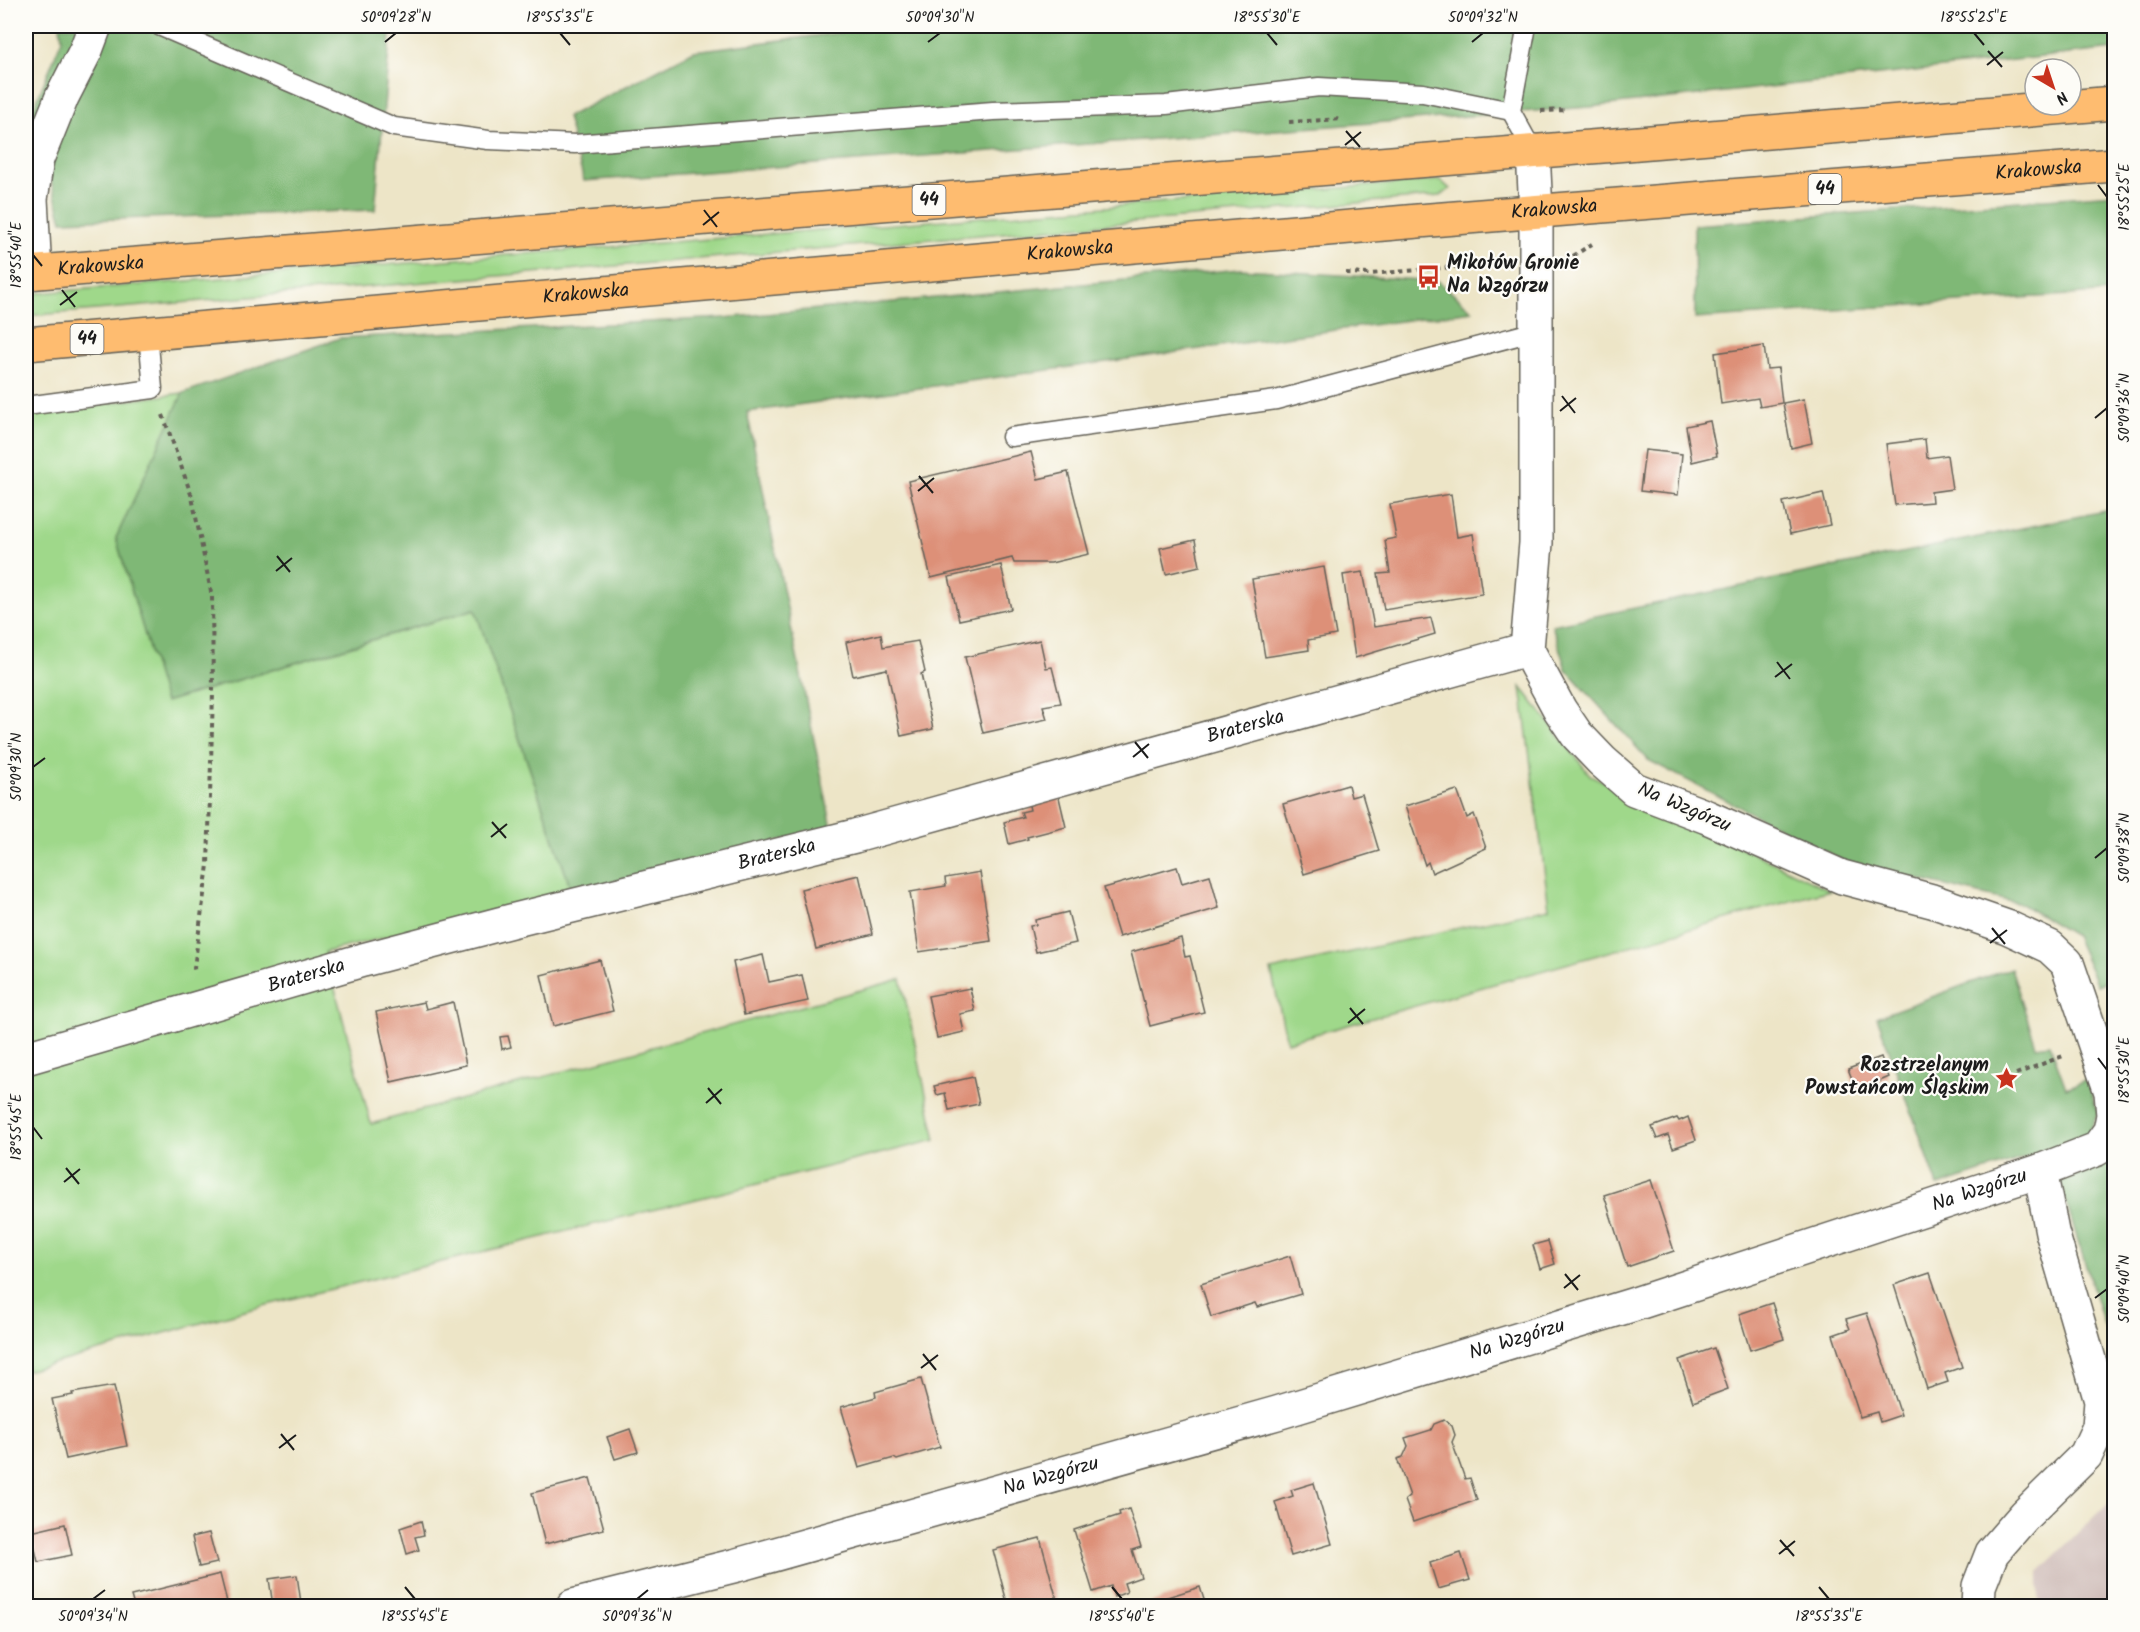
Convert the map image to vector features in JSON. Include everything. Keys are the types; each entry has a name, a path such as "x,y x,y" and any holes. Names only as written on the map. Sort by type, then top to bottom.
{"main road":[{"name":"Krakowska","path":"30,273 2115,103"},
{"name":"Krakowska","path":"26,344 1536,212 2115,165"}],"street":[{"path":"30,273 31,199 38,159 62,97 86,50 95,26"},
{"path":"1527,649 1536,543 1536,212 1533,151"},
{"name":"Braterska","path":"26,1058 363,960 855,836 1527,649"},
{"name":"Na Wzgórzu","path":"573,1606 749,1562 1277,1413 1632,1305 2040,1171 2097,1149 2110,1131 2113,1115 2111,1092 2067,963 2049,947 2007,927 1932,901 1842,877 1707,817 1634,789 1577,735 1560,710 1527,649"},
{"path":"1978,1606 1979,1586 1992,1553 2025,1515 2086,1455 2099,1427 2101,1401 2052,1232 2040,1171"}],"lane":[{"path":"159,26 394,128 488,140 575,144 993,111 1166,105 1319,87 1423,93 1510,111"},
{"path":"1527,26 1510,111 1533,151"},
{"path":"1011,437 1276,400 1536,331"},
{"path":"26,406 153,389 148,334"}],"path":[{"path":"1287,122 1346,119"},
{"path":"1346,273 1370,274 1536,260"},
{"path":"153,389 192,497 212,597 213,693 208,865 194,968 204,1006"},
{"path":"2016,1074 2063,1057"}],"shaded area":[{"path":"2114,1498 2114,1606 2039,1606 2039,1572"}],"green space":[{"path":"60,26 391,26 375,210 62,221 32,112 62,39"},
{"path":"894,26 2114,26 2114,49 2023,57 2023,59 1590,107 584,181 567,117 694,51"},
{"path":"1440,180 1450,189 1440,196 26,316 26,294"},
{"path":"2114,194 2114,292 1695,319 1694,225"},
{"path":"1241,269 1438,281 1473,311 747,412 832,828 572,892 475,609 165,702 116,538 183,393 340,338 724,318"},
{"path":"183,393 116,538 165,702 475,609 572,892 325,952 371,1124 901,979 936,1140 263,1306 26,1371 26,414"},
{"path":"2114,509 2114,979 2097,985 2075,936 2021,904 1846,862 1648,760 1566,669 1552,625"},
{"path":"1521,687 1590,775 1830,890 1287,1042 1271,970 1549,908"},
{"path":"2011,968 2036,1046 2050,1044 2066,1088 2087,1080 2098,1113 2087,1137 1938,1186 1877,1017"},
{"path":"2114,1154 2114,1356 2060,1183"}],"building":[{"path":"1764,346 1767,369 1778,368 1782,403 1760,407 1758,398 1721,404 1715,353"},
{"path":"1804,399 1812,443 1791,448 1783,403"},
{"path":"1710,421 1717,456 1692,462 1686,426"},
{"path":"1925,439 1927,458 1947,455 1952,489 1931,492 1932,502 1895,505 1886,444"},
{"path":"1645,450 1682,454 1678,495 1640,491"},
{"path":"1031,452 1038,479 1068,472 1089,554 1051,563 1014,563 1012,558 931,578 908,481"},
{"path":"1823,493 1830,525 1790,534 1783,502"},
{"path":"1451,494 1457,537 1473,534 1482,594 1384,610 1378,574 1390,573 1385,540 1396,538 1390,504"},
{"path":"1195,540 1200,566 1166,574 1160,548"},
{"path":"1001,565 1011,609 959,620 949,577"},
{"path":"1324,567 1336,635 1308,640 1309,650 1265,657 1252,579"},
{"path":"1363,572 1374,627 1431,618 1435,634 1355,658 1343,575"},
{"path":"881,634 883,647 918,641 925,672 921,674 933,729 901,736 887,669 853,676 846,642"},
{"path":"1040,640 1046,668 1052,667 1061,703 1043,706 1047,719 983,733 965,657"},
{"path":"1348,785 1351,797 1362,794 1379,851 1304,874 1283,804"},
{"path":"1057,789 1066,827 1009,844 1004,822 1023,817 1021,812 1030,810 1027,796"},
{"path":"1457,790 1467,818 1474,814 1486,848 1432,873 1428,862 1425,865 1405,806"},
{"path":"1177,867 1182,883 1210,875 1219,908 1119,937 1104,888"},
{"path":"980,872 991,941 919,952 910,892 946,886 945,878"},
{"path":"859,875 873,934 816,949 801,889"},
{"path":"1068,912 1076,943 1036,952 1030,926 1036,925 1035,920"},
{"path":"1181,938 1185,957 1190,956 1204,1012 1150,1026 1131,952"},
{"path":"763,955 769,982 802,975 808,1001 744,1015 733,962"},
{"path":"600,960 613,1011 553,1026 541,975"},
{"path":"970,988 975,1011 960,1014 964,1032 937,1038 928,996"},
{"path":"424,1002 426,1009 453,1002 466,1065 391,1082 376,1012"},
{"path":"508,1036 511,1047 502,1049 500,1037"},
{"path":"1881,1057 1889,1077 1857,1091 1848,1069"},
{"path":"973,1077 979,1104 949,1110 945,1093 937,1095 934,1086"},
{"path":"1688,1117 1696,1140 1673,1148 1668,1135 1657,1139 1652,1127 1677,1118 1679,1121"},
{"path":"1651,1180 1674,1251 1627,1267 1604,1195"},
{"path":"1548,1241 1555,1264 1540,1269 1533,1245"},
{"path":"1290,1256 1301,1294 1257,1307 1255,1303 1211,1317 1201,1284"},
{"path":"1930,1273 1962,1367 1945,1373 1948,1382 1927,1389 1894,1285"},
{"path":"1772,1303 1784,1339 1750,1350 1739,1314"},
{"path":"1867,1313 1901,1415 1880,1422 1877,1412 1860,1417 1833,1335 1850,1329 1846,1319"},
{"path":"1714,1348 1728,1389 1693,1402 1679,1360"},
{"path":"921,1379 940,1447 859,1468 841,1407 876,1397 875,1392"},
{"path":"114,1386 127,1446 66,1459 52,1399"},
{"path":"1444,1420 1452,1426 1455,1435 1452,1442 1465,1479 1470,1478 1477,1500 1413,1522 1405,1500 1410,1496 1397,1459 1403,1457 1408,1446 1405,1438 1431,1430 1434,1424"},
{"path":"630,1429 638,1452 615,1459 607,1437"},
{"path":"590,1478 604,1529 545,1544 532,1493"},
{"path":"1314,1483 1332,1544 1291,1556 1275,1502 1293,1496 1291,1490"},
{"path":"1129,1509 1141,1547 1132,1550 1141,1577 1124,1583 1127,1592 1114,1597 1111,1586 1093,1592 1074,1530 1120,1515 1119,1512"},
{"path":"421,1521 424,1535 415,1537 419,1550 407,1554 400,1528"},
{"path":"65,1524 72,1555 38,1562 31,1532"},
{"path":"209,1533 217,1563 199,1567 192,1537"},
{"path":"1040,1538 1057,1600 1032,1606 1008,1606 993,1550"},
{"path":"1461,1553 1470,1580 1438,1589 1430,1563"},
{"path":"220,1574 228,1606 134,1606 131,1596"},
{"path":"297,1575 301,1603 273,1606 269,1579"},
{"path":"1200,1587 1206,1606 1149,1606 1148,1603"}],"place":[{"name":"Mikołów Gronie Na Wzgórzu","path":"1429,276"},
{"name":"Rozstrzelanym Powstańcom Śląskim","path":"2007,1078"}]}
